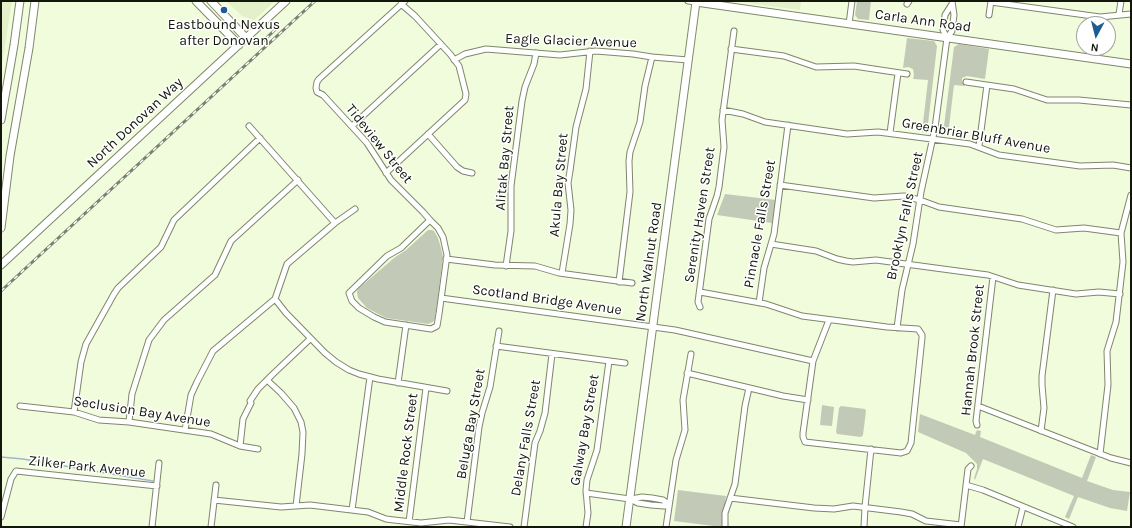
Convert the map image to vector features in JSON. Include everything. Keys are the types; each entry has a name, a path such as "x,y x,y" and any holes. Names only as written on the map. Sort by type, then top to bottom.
{"street":[{"path":"1,120 20,1"},
{"path":"1,228 10,156 29,48 35,1"},
{"path":"196,1 239,45"},
{"path":"211,1 246,38"},
{"name":"North Donovan Way","path":"1,265 286,1"},
{"name":"Carla Ann Road","path":"688,1 1131,64"},
{"path":"849,24 852,1"},
{"path":"1119,14 1120,1"},
{"name":"North Walnut Road","path":"626,527 696,2"},
{"path":"989,15 991,2 1100,17 1131,14"},
{"path":"386,173 465,100 466,97 466,88 459,66 403,3"},
{"name":"Tideview Street","path":"403,3 319,79 316,86 317,92 323,95 374,152 391,180 438,228 443,237 446,248 446,259 437,326 431,330 406,325"},
{"path":"947,38 944,30 945,15 952,3"},
{"path":"947,38 952,31 954,15 952,3"},
{"name":"Serenity Haven Street","path":"700,307 698,302 709,219 719,187 724,147 721,127 734,31"},
{"name":"Brooklyn Falls Street","path":"897,328 902,290 913,244 920,200 933,139 947,38"},
{"path":"352,126 441,44"},
{"name":"Eagle Glacier Avenue","path":"454,60 465,54 486,49 560,55 590,51 688,60"},
{"path":"731,49 784,56 816,67 854,66 907,74"},
{"name":"Akula Bay Street","path":"562,273 570,217 568,183 576,127 586,89 590,51"},
{"name":"Alitak Bay Street","path":"506,266 511,231 512,186 522,101 536,53"},
{"path":"619,282 630,192 630,152 640,122 645,86 652,57"},
{"path":"890,133 898,73"},
{"path":"966,82 1014,89 1047,100 1079,100 1131,106"},
{"path":"979,146 987,85"},
{"name":"Greenbriar Bluff Avenue","path":"723,110 743,114 765,122 847,134 878,132 890,133 979,146 999,155 1080,166 1113,165 1131,168"},
{"name":"Pinnacle Falls Street","path":"759,303 764,268 771,244 788,125"},
{"path":"249,126 336,223"},
{"path":"428,134 457,167 463,171 472,173"},
{"path":"74,412 81,362 86,344 118,288 161,247 174,220 260,138"},
{"path":"129,422 132,394 149,340 164,320 215,275 231,242 298,180"},
{"path":"780,185 874,198 904,196 939,207 1022,219 1056,230 1084,228 1121,233"},
{"path":"1100,454 1108,385 1107,351 1116,322 1120,294 1123,262 1121,233 1131,195"},
{"path":"186,430 192,395 196,382 213,351 274,299 287,264 355,209"},
{"path":"398,383 406,325 386,322 366,313 352,301 349,293 387,256 401,248 430,220"},
{"path":"771,244 816,251 846,261 853,262 876,260 908,264 993,277 1018,285 1076,294 1099,292 1120,294"},
{"path":"446,259 506,266 535,266 562,273 632,283"},
{"name":"Hannah Brook Street","path":"977,425 976,421 993,277"},
{"path":"1041,431 1044,408 1042,385 1053,290"},
{"path":"700,292 776,307 792,314 829,320 918,329 922,335 922,338 911,444 907,451 901,453 805,442 803,433 813,361 829,320"},
{"name":"Scotland Bridge Avenue","path":"441,298 653,326 813,361"},
{"path":"274,299 310,339 336,362 349,370 370,377 447,391"},
{"name":"Beluga Bay Street","path":"466,522 479,427 490,387 499,331"},
{"path":"240,446 243,419 250,401 258,389 310,339"},
{"path":"496,346 625,363"},
{"name":"Delany Falls Street","path":"524,527 535,443 544,418 552,354"},
{"path":"666,527 676,460 685,430 683,400 691,354"},
{"name":"Galway Bay Street","path":"586,527 588,513 586,493 587,480 597,450 609,361"},
{"path":"687,373 783,396 808,400"},
{"path":"352,510 370,377"},
{"path":"267,380 282,393 294,408 301,422 303,432 302,454 296,506"},
{"name":"Middle Rock Street","path":"409,522 426,388"},
{"path":"725,527 725,513 736,484 745,406 749,388"},
{"name":"Seclusion Bay Avenue","path":"20,406 74,412 99,420 129,422 210,434 240,446 258,449"},
{"path":"978,406 1100,454 1131,463"},
{"path":"864,527 864,508 871,449"},
{"path":"152,527 159,463"},
{"path":"730,498 814,508 834,509 853,506 912,514 926,521 961,526 968,469 971,466"},
{"name":"Zilker Park Avenue","path":"1,517 11,479 16,471 157,486"},
{"path":"211,527 216,485"},
{"path":"966,485 983,490 1073,527"},
{"path":"586,493 630,499 642,497 663,500 670,505"},
{"path":"214,500 281,507 310,505 368,512 386,519 409,522 429,523 449,520 510,527"},
{"path":"1018,527 1023,507"}],"shaded area":[{"path":"1,1 12,1 1,70"},
{"path":"226,1 275,1 254,20 242,16"},
{"path":"733,1 801,1 800,10"},
{"path":"857,1 871,1 869,20 858,19 855,15"},
{"path":"907,38 934,41 937,46 927,133 922,132 928,80 913,79 913,69 908,67 903,68"},
{"path":"959,44 989,49 985,79 967,76 962,78 965,86 954,85 948,135 943,134 954,47"},
{"path":"725,194 776,200 772,223 717,215"},
{"path":"428,230 434,231 438,238 443,257 435,319 433,322 428,324 386,318 367,308 358,298 358,289"},
{"path":"822,405 834,407 832,426 820,425"},
{"path":"841,406 865,409 863,435 861,437 837,434 839,408"},
{"path":"920,414 975,435 977,430 981,431 980,437 1082,478 1091,455 1096,457 1087,481 1113,490 1130,492 1127,511 1110,508 1078,497 1069,519 1065,517 1074,496 983,459 975,480 974,478 977,464 966,453 918,432"},
{"path":"678,490 726,496 722,527 674,521"}],"waterway":[{"path":"1,457 23,459 153,481"}],"railway":[{"path":"1,291 315,1"},
{"path":"259,45 278,27"}],"place":[{"name":"Eastbound Nexus after Donovan","path":"224,10"}]}
